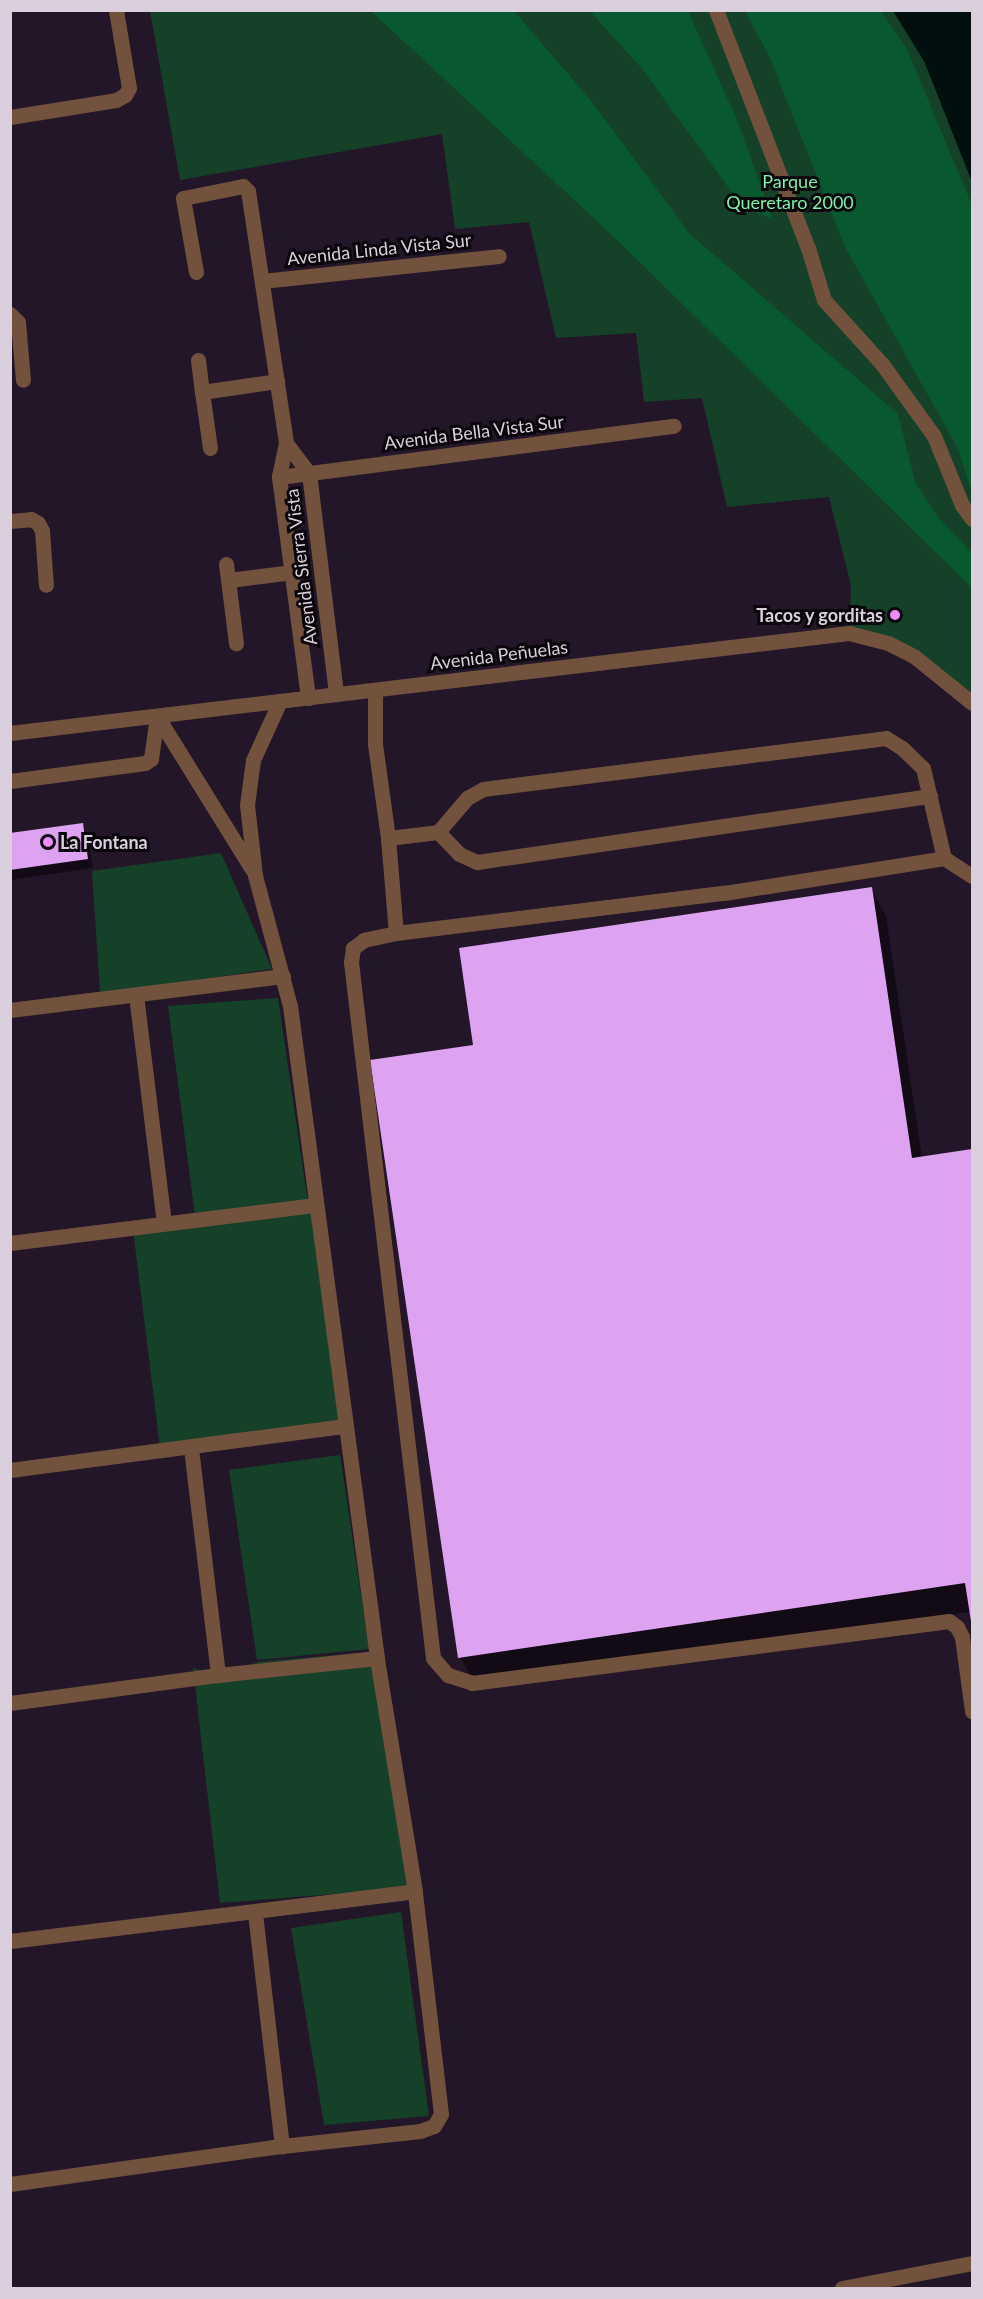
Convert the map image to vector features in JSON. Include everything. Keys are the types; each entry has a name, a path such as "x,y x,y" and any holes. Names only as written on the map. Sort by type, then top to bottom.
{"street":[{"path":"10,117 116,100 125,95 129,88 116,10"},
{"path":"716,10 808,248 824,300 882,364 934,436 962,505 972,519"},
{"name":"Avenida Sierra Vista","path":"196,272 183,198 243,186 247,188 286,443 279,477 308,698"},
{"name":"Avenida Linda Vista Sur","path":"262,281 500,256"},
{"path":"10,314 18,322 23,380"},
{"path":"198,360 210,448"},
{"path":"202,392 277,381"},
{"name":"Avenida Bella Vista Sur","path":"279,477 674,426"},
{"name":"Avenida Sierra Vista","path":"286,443 309,473 336,694"},
{"path":"10,521 31,519 38,523 42,531 46,585"},
{"path":"226,564 236,643"},
{"path":"229,580 292,572"},
{"name":"Avenida Peñuelas","path":"10,734 849,633 888,643 915,657 972,703"},
{"path":"375,690 375,744 388,838 396,933"},
{"path":"10,2184 282,2146 420,2131 434,2126 441,2114 415,1891 376,1658 290,1006 255,875 247,805 254,760 280,701"},
{"path":"157,716 255,875"},
{"path":"10,781 145,763 151,759 157,716"},
{"path":"388,838 438,832 467,798 483,789 886,738 902,748 923,768 944,858"},
{"path":"438,832 459,854 477,862 930,796"},
{"path":"972,876 944,858 724,893 396,933 364,940 353,948 351,963 432,1658 448,1675 472,1683 949,1621 957,1627 962,1637 972,1711"},
{"path":"10,1010 283,976"},
{"path":"136,995 164,1223"},
{"path":"10,1243 316,1206"},
{"path":"10,1470 345,1426"},
{"path":"191,1448 218,1675"},
{"path":"10,1703 218,1675 376,1658"},
{"path":"10,1941 226,1914 255,1913 415,1891"},
{"path":"255,1913 282,2146"},
{"path":"842,2289 972,2263"}],"green space":[{"name":"Parque Queretaro 2000","path":"150,11 972,11 972,709 915,657 849,633 851,585 829,497 727,507 702,398 644,402 636,333 556,338 529,222 455,229 442,134 180,180"},
{"path":"371,11 514,11 592,102 689,233 898,414 915,482 937,516 972,553 972,588 616,239"},
{"path":"590,11 688,11 738,122 773,220 741,205 643,70"},
{"path":"745,11 881,11 907,49 972,205 972,493 958,449 844,245 770,58"},
{"path":"221,853 272,969 100,994 92,871"},
{"path":"278,998 307,1196 314,1204 195,1216 168,1006"},
{"path":"315,1207 342,1424 160,1448 133,1230"},
{"path":"340,1455 369,1649 257,1660 229,1470"},
{"path":"369,1652 414,1888 220,1903 193,1668 218,1675 258,1662"},
{"path":"401,1912 429,2116 324,2125 291,1928"}],"shaded area":[{"path":"893,11 972,11 972,182 924,61"}],"building":[{"path":"83,823 88,859 10,870 10,833"},
{"path":"872,887 912,1158 972,1149 972,1628 965,1583 458,1658 370,1060 473,1045 459,948"}],"place":[{"name":"Tacos y gorditas","path":"895,615"},
{"name":"La Fontana","path":"48,842"}]}
